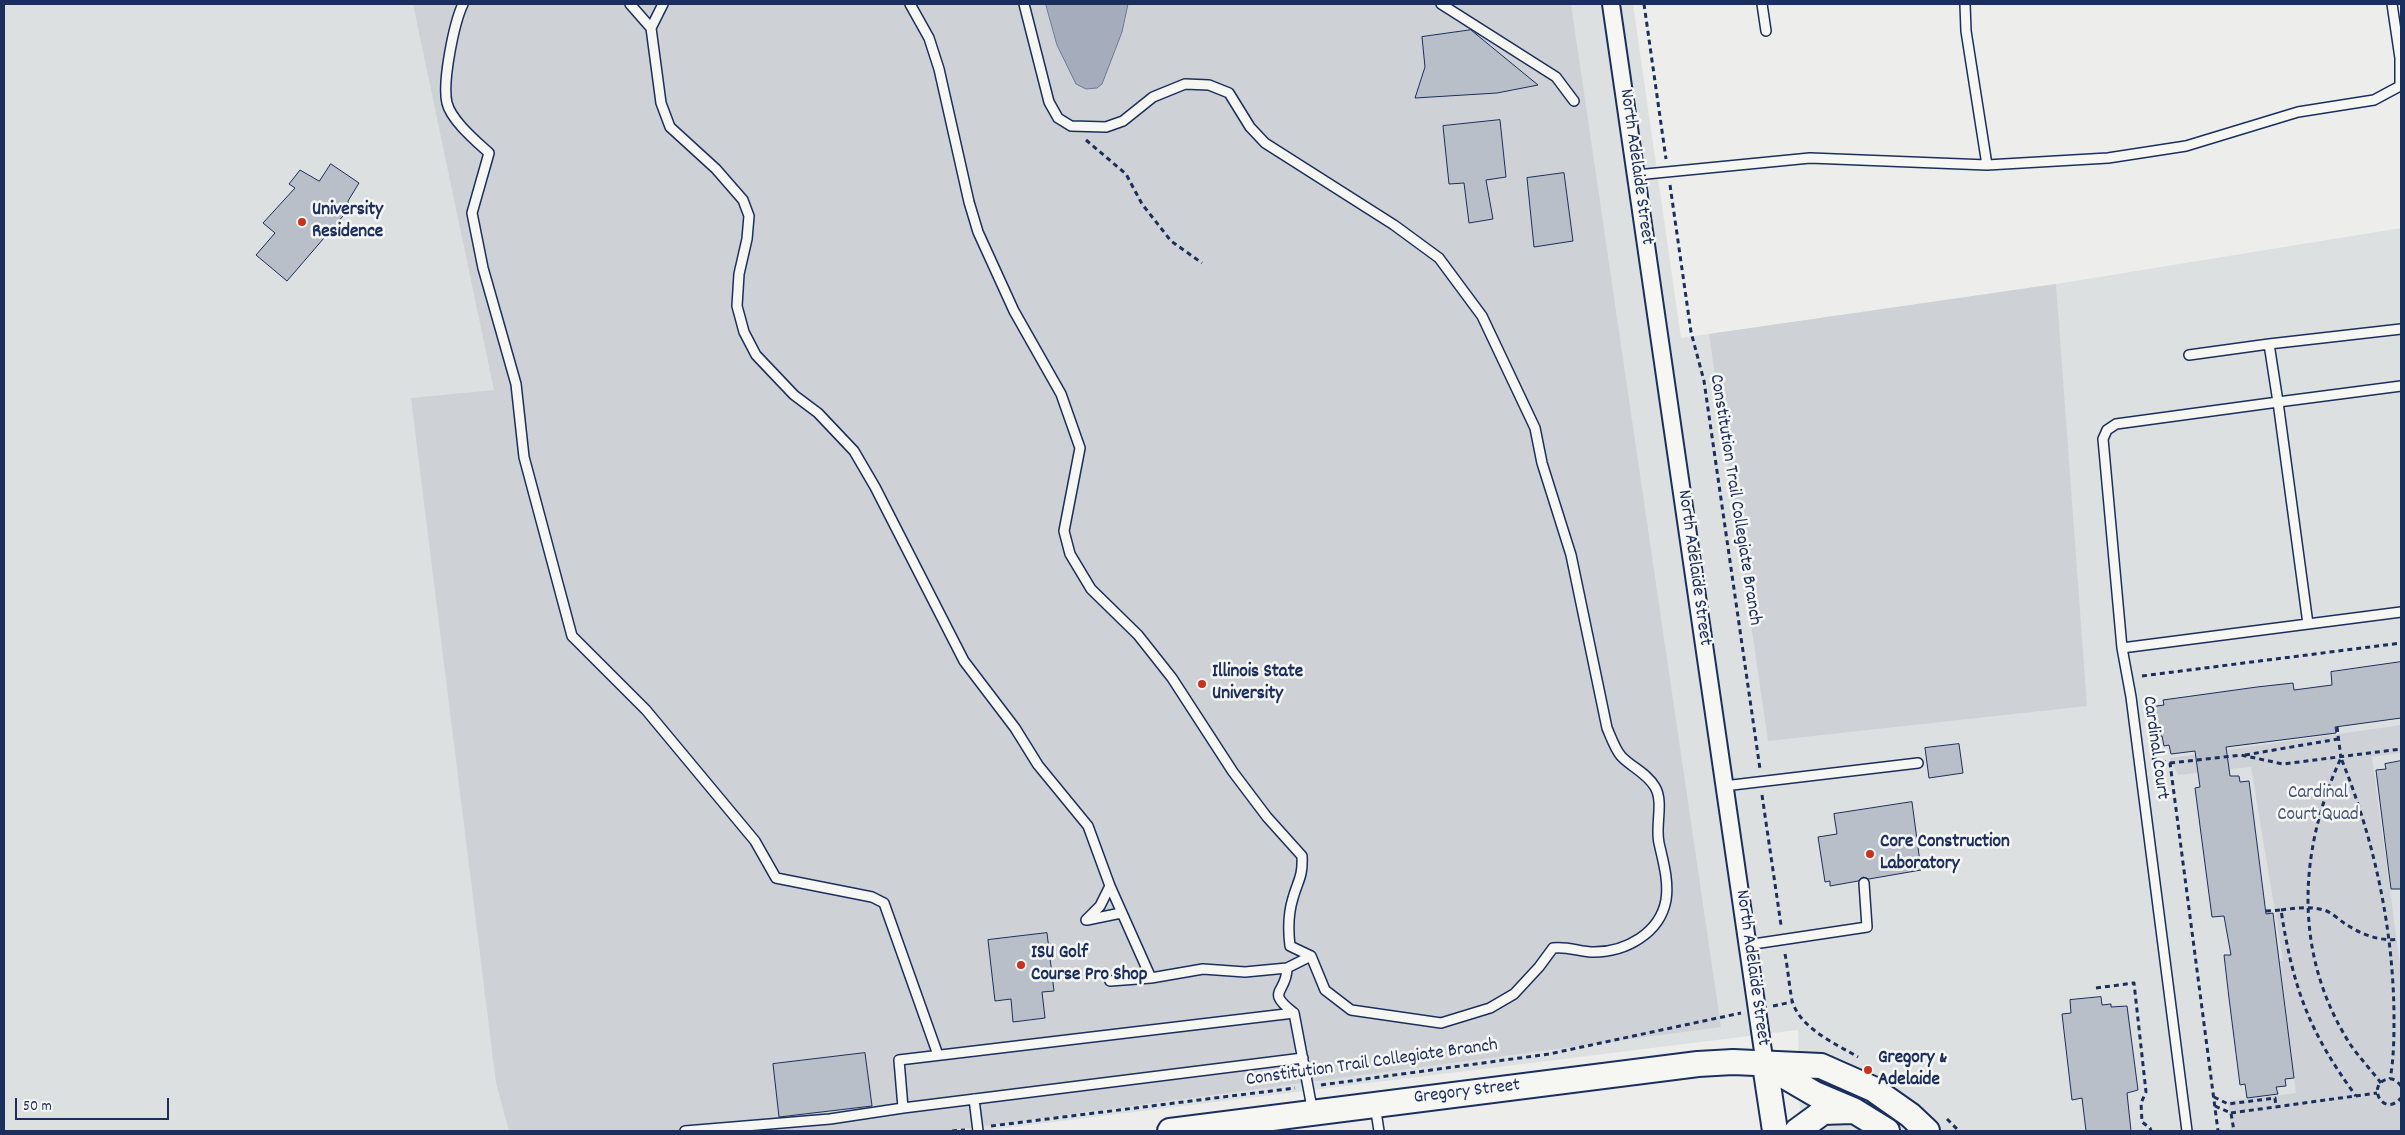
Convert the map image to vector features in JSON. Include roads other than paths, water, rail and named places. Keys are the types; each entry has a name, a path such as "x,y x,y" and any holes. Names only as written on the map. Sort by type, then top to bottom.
{"main road":[{"name":"Gregory Street","path":"1170,1131 1698,1064 1733,1062 1765,1065 1821,1066 1873,1088 1910,1115 1927,1131"},
{"name":"Gregory Street","path":"1765,1065 1815,1094 1855,1111 1887,1131"},
{"name":"North Adelaide Street","path":"1765,1065 1775,1131"},
{"path":"1797,1131 1823,1112 1855,1111"}],"street":[{"name":"North Adelaide Street","path":"1611,4 1765,1065"}],"lane":[{"path":"462,4 456,18 448,69 447,103 463,128 488,153 472,213 483,268 516,384 524,457 572,636 646,710 755,841 776,878 872,897 884,903 938,1055"},
{"path":"630,4 652,28"},
{"path":"663,4 652,28 662,103 670,127 716,169 743,200 749,216 747,239 739,274 737,306 744,332 756,355 794,395 818,414 854,451 875,487 964,661 1015,728 1038,765 1088,826 1110,886 1151,978"},
{"path":"910,4 929,38 940,69 969,202 978,232 1014,311 1061,394 1080,448 1064,531 1070,554 1091,589 1127,622 1166,671 1239,780 1267,817 1302,856 1303,873 1293,898 1288,928 1290,946 1311,956 1325,990 1351,1010 1441,1023 1490,1008 1514,994 1540,967 1553,948 1564,946 1594,952 1622,948 1639,939 1652,928 1666,900 1666,879 1657,833 1658,795 1655,786 1620,755 1607,728 1572,554 1542,463 1535,428 1482,316 1439,258 1394,224 1265,143 1250,127 1229,93 1209,85 1185,84 1153,97 1123,121 1106,127 1071,126 1058,118 1049,102 1024,4"},
{"path":"1441,4 1556,77 1574,101"},
{"path":"1762,4 1766,31"},
{"path":"1965,4 1966,30 1987,165"},
{"path":"1636,175 1810,158 1987,165 2108,158 2186,146 2298,112 2374,100 2401,87 2400,58 2392,4"},
{"path":"2189,355 2401,329"},
{"path":"2269,344 2308,624"},
{"name":"Cardinal Court","path":"2187,1131 2131,697 2122,648 2103,439 2107,430 2116,424 2401,386"},
{"path":"2122,648 2401,612"},
{"path":"1724,786 1918,763"},
{"path":"1747,945 1783,938 1867,927 1864,883"},
{"path":"1110,886 1100,906 1086,920 1122,913"},
{"path":"1110,981 1151,978 1203,969 1245,972 1287,968 1311,956"},
{"path":"1287,968 1278,995 1280,1002 1294,1013 1313,1113"},
{"path":"903,1108 898,1060 1294,1013"},
{"path":"685,1131 830,1119 903,1108 1303,1058"},
{"path":"974,1099 978,1130"},
{"path":"1374,1105 1379,1131"}],"water":[{"path":"1046,4 1128,4 1122,32 1102,84 1097,88 1086,89 1076,84 1057,45"}],"place":[{"name":"University Residence","path":"302,222"},
{"name":"Illinois State University","path":"1202,684"},
{"name":"Core Construction Laboratory","path":"1870,854"},
{"name":"ISU Golf Course Pro Shop","path":"1021,965"},
{"name":"Gregory & Adelaide","path":"1868,1070"}],"park label":[{"name":"Cardinal Court Quad","path":"2318,805"}]}
